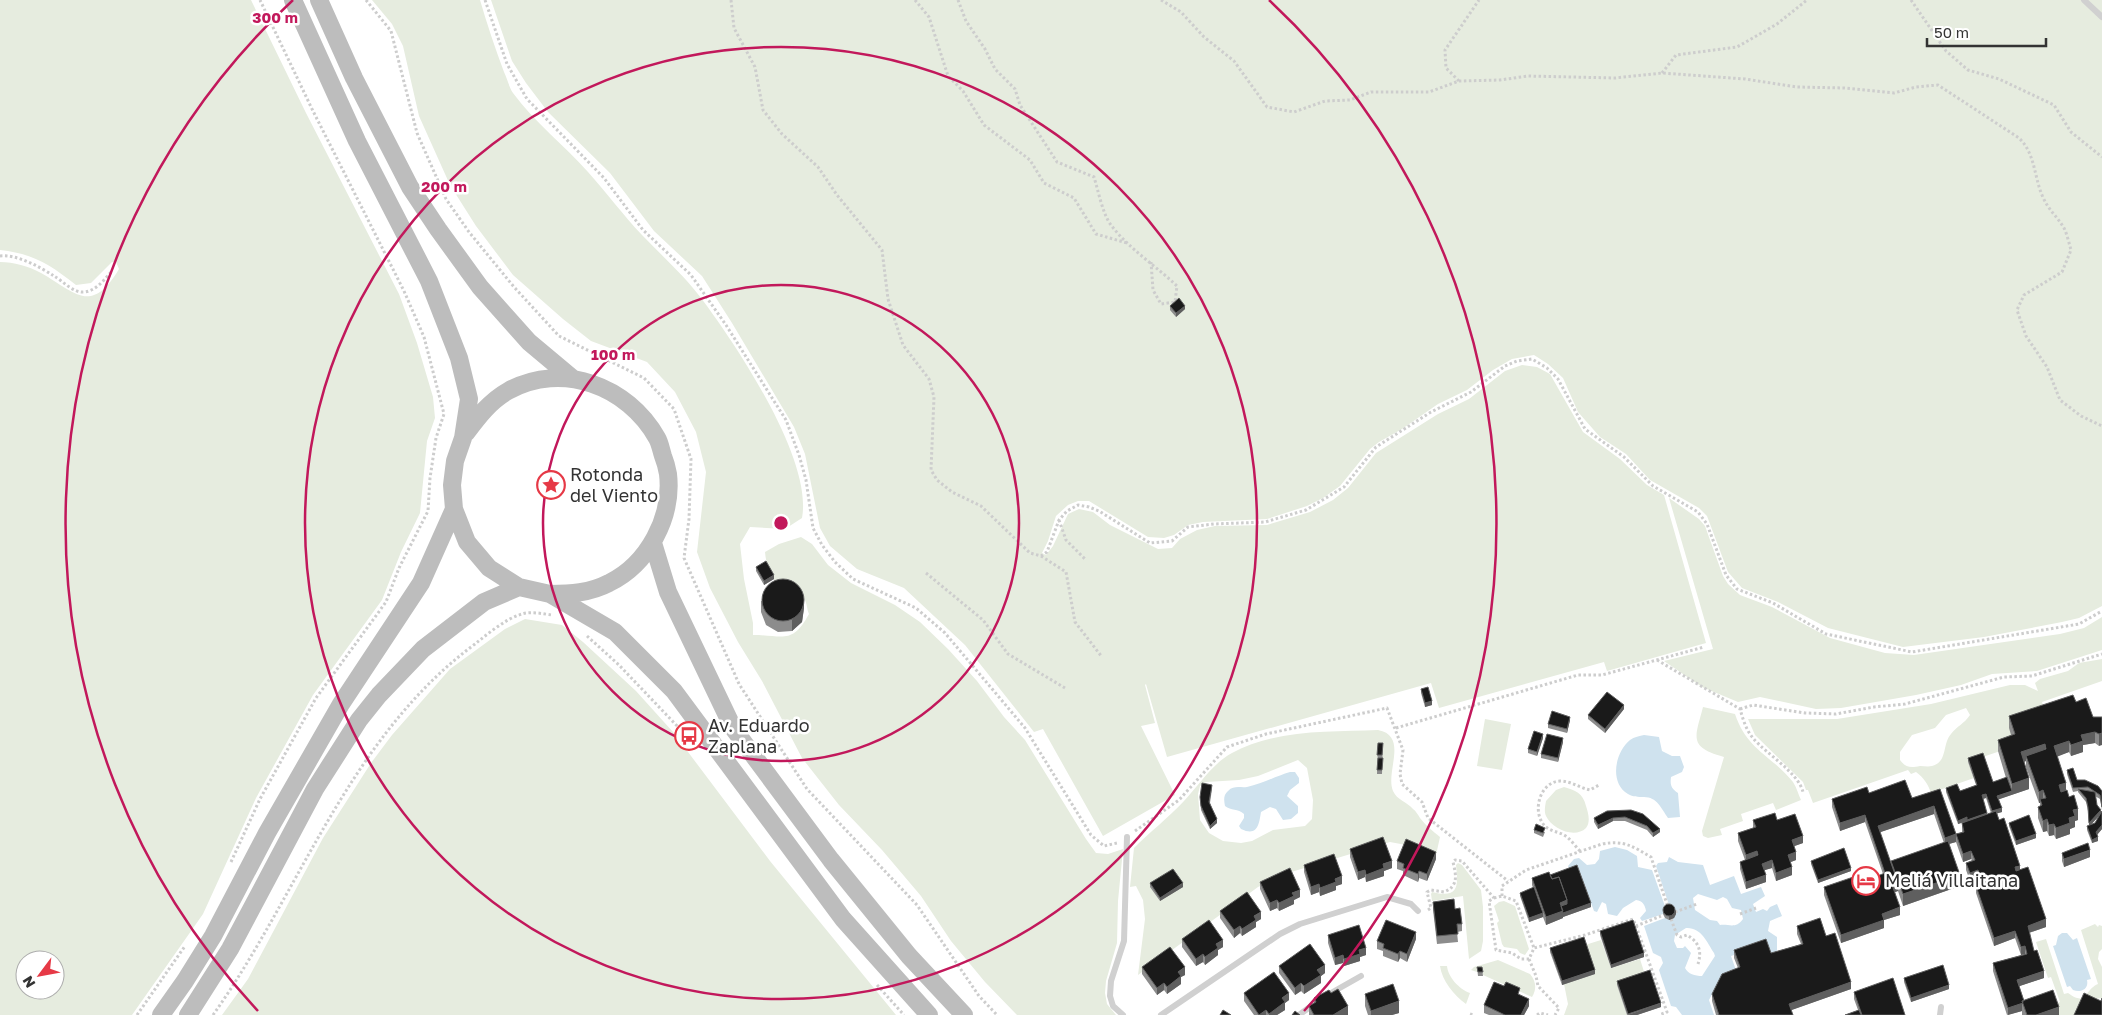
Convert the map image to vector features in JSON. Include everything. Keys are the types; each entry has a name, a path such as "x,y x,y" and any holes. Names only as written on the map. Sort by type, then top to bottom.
{"main road":[{"path":"293,0 357,141 430,281 459,358 469,399 463,438 455,461 452,485 454,509 467,542 490,568 519,586 550,594 615,632 674,691 844,919 929,1015"},
{"path":"319,0 354,78 406,179 438,229 480,287 529,342 572,378"},
{"path":"463,438 482,411 508,391 539,379 572,378 607,388 622,398 637,409 658,439 668,474 668,482 666,510 653,543 634,566 609,584 580,593 550,594"},
{"path":"161,1015 213,936 267,833 341,704 421,583 454,509"},
{"path":"653,543 668,592 733,728 831,860 897,942 964,1015"},
{"path":"188,1015 230,949 315,789 359,720 379,695 423,649 484,602 519,586"}],"lane":[{"path":"2084,0 2102,17"},
{"path":"1123,1015 1114,1006 1110,996 1111,981 1124,941 1127,837"},
{"path":"1161,1015 1280,934 1300,924 1387,897 1411,904 1418,911"},
{"path":"1325,997 1361,976"},
{"path":"1299,1015 1319,1001"},
{"path":"1940,1015 1941,1008"}],"path":[{"path":"227,871 260,799 316,698 386,602 399,568 428,510 430,478 436,438 444,414 424,337 404,291 313,112 260,0"},
{"path":"485,0 507,64 527,99 604,178 643,230 691,275 726,325 786,420 806,480 814,528 822,545 835,562 854,578 916,608 945,632 1025,728 1091,834 1104,846 1116,843 1127,837 1179,800 1227,747 1266,734 1388,708 1403,750 1400,774 1402,784 1422,802 1428,818 1508,881"},
{"path":"731,0 734,28 755,68 764,110 782,134 818,167 837,195 882,250 888,299 903,345 929,379 934,397 931,470 937,480 952,492 982,506 1030,552 1041,556 1066,572 1075,622 1102,657"},
{"path":"915,0 929,17 948,76 963,91 984,126 1030,160 1044,183 1074,198 1096,234 1130,244"},
{"path":"958,0 966,21 985,49 995,69 1015,89 1020,105 1057,162 1094,177 1110,224 1177,286 1175,302 1162,304 1153,290 1151,262"},
{"path":"1160,0 1181,12 1204,37 1234,61 1266,107 1294,112 1325,101 1350,100 1371,92 1429,92 1459,81 1500,80 1528,76 1615,78 1662,73 1745,79 1797,88 1844,88 1894,93 1916,87 1938,85 2026,144 2042,194 2050,211 2064,228 2071,250 2062,272 2024,295 2018,310 2026,336 2047,367 2060,400 2081,416 2102,426"},
{"path":"1459,81 1446,68 1445,50 1480,0"},
{"path":"1662,73 1676,55 1737,48 1777,24 1807,0"},
{"path":"1911,0 1946,52 1968,70 1999,79 2054,105 2071,132 2102,157"},
{"path":"0,256 6,255 28,262 52,274 77,292 86,292 99,286 111,272"},
{"path":"1041,556 1046,552 1059,520 1067,511 1078,505 1088,506 1150,543 1172,541 1188,527 1265,522 1306,510 1344,487 1376,447 1431,412 1470,392 1505,366 1517,361 1532,359 1547,368 1558,379 1585,429 1624,457 1653,486 1698,512 1707,524 1726,575 1737,589 1772,603 1826,634 1912,652 2079,624 2102,611"},
{"path":"1059,520 1066,540 1086,559"},
{"path":"926,573 983,620 1008,654 1065,688"},
{"path":"213,1015 241,976 318,835 388,729 447,665 503,623 524,613 559,615"},
{"path":"582,632 619,665 685,736"},
{"path":"1396,728 1578,675 1602,675 1704,647"},
{"path":"1740,709 1753,705 1805,713 1836,714 1905,704 2004,677 2032,676 2102,654"},
{"path":"1656,660 1740,709 1751,736 1766,752 1787,769 1802,787 1803,792"},
{"path":"1580,852 1566,836 1546,826 1539,817 1540,800 1549,785 1560,781 1590,790 1600,785"},
{"path":"1502,896 1502,886 1526,870 1615,842 1627,843 1651,857 1668,908"},
{"path":"1418,911 1424,912 1431,908 1428,892 1431,890 1444,892 1454,886 1456,880 1453,862 1455,860 1462,861 1494,898"},
{"path":"1529,959 1521,959 1512,953 1496,950 1489,901 1502,896 1516,902 1534,948 1529,959 1538,986 1559,1008 1555,1015"},
{"path":"1675,912 1696,904"},
{"path":"1740,914 1756,908"},
{"path":"1636,926 1661,916"},
{"path":"1534,948 1586,935 1633,918 1666,1012 1659,1015"},
{"path":"1672,919 1677,935 1693,939 1699,948 1701,954 1698,964"},
{"path":"137,1015 190,939"},
{"path":"876,983 904,1015"},
{"path":"1537,1015 1540,1013 1548,1015"}],"shaded area":[{"path":"0,0 251,0 306,113 399,294 417,343 433,397 435,418 427,441 420,513 401,552 382,600 313,695 256,798 203,914 132,1015 0,1015 0,262 31,268 82,296 91,296 100,292 119,269 116,262 112,262 91,283 76,285 41,261 0,250"},
{"path":"372,0 480,0 509,85 521,104 579,162 628,220 690,284 753,375 785,436 796,466 802,494 802,518 785,529 750,527 740,544 744,579 753,623 753,635 780,637 792,634 803,624 809,614 806,602 802,596 779,585 772,577 765,552 779,544 801,537 812,544 828,565 851,583 895,605 920,622 948,649 1025,740 1096,853 1108,854 1123,849 1118,901 1117,943 1106,981 1105,993 1107,1004 1116,1015 1017,1015 985,982 951,941 921,896 882,850 839,805 802,758 710,588 697,552 706,472 696,432 675,392 647,362 591,341 513,275 476,226 450,185 419,116 403,46 392,24"},
{"path":"491,0 2102,0 2102,606 2079,618 2062,622 1984,637 1903,647 1828,628 1778,602 1742,588 1728,572 1707,516 1699,508 1650,480 1626,454 1600,437 1578,412 1563,378 1548,364 1534,355 1512,359 1493,370 1467,390 1438,404 1402,429 1379,442 1370,449 1340,486 1307,506 1267,519 1203,522 1188,525 1174,535 1164,538 1148,537 1089,501 1078,501 1068,505 1056,516 1042,553 1046,555 1053,546 1068,514 1079,509 1093,512 1110,525 1158,549 1172,548 1180,539 1197,530 1215,526 1267,525 1310,512 1333,500 1348,488 1376,453 1438,414 1469,399 1505,371 1522,365 1537,367 1550,374 1583,432 1620,459 1647,485 1664,495 1706,643 1607,671 1604,662 1439,708 1431,683 1167,757 1146,684 1155,723 1141,726 1175,795 1103,836 1043,729 1034,732 965,645 904,588 857,569 830,546 820,528 805,454 794,427 732,323 702,276 654,231 610,173 548,112 526,83 512,61"},
{"path":"1669,498 1699,519 1705,526 1723,576 1728,584 1740,595 1772,607 1830,638 1885,653 1914,655 2060,634 2084,628 2102,617 2102,650 2037,671 1992,674 1961,685 1841,708 1816,709 1760,697 1738,702 1702,687 1664,661 1713,649"},
{"path":"525,619 562,625 636,691 673,732 770,861 896,1015 222,1015 248,979 323,838 371,763 392,735 450,669 505,629"},
{"path":"2102,659 2102,681 2042,702 2046,715 2015,746 1968,762 1974,778 1931,793 1927,784 1916,772 1911,774 1908,770 1813,803 1803,782 1755,735 1748,719 1837,719 1931,704 2010,685 2025,685 2038,691 2035,683 2040,679 2068,671 2079,663","holes":["1966,708 1970,715 1948,738 1943,757 1937,764 1911,767 1904,765 1900,760 1900,752 1912,735 1935,728 1946,715"]},
{"path":"1703,707 1735,714 1746,736 1793,782 1801,800 1776,810 1773,803 1741,814 1743,821 1720,829 1722,835 1708,838 1703,836 1702,831 1724,757 1712,753 1699,745 1697,734"},
{"path":"1485,719 1511,724 1502,770 1477,766"},
{"path":"1378,730 1387,734 1392,739 1394,747 1391,783 1393,791 1440,837 1436,855 1390,842 1288,873 1258,887 1138,975 1145,919 1143,900 1136,886 1130,887 1134,848 1190,795 1212,768 1232,753 1266,740 1304,733","holes":["1298,760 1307,768 1313,800 1312,819 1305,826 1273,830 1252,841 1241,843 1223,841 1209,833 1200,820 1198,794 1200,786 1206,782 1239,780 1258,776"]},
{"path":"1564,787 1578,793 1585,802 1589,820 1588,826 1576,833 1558,828 1546,816 1546,801 1556,790"},
{"path":"1458,863 1462,865 1481,890 1483,907 1483,941 1481,951 1469,959 1463,896 1432,901 1431,894 1432,892 1448,894 1455,889 1457,884 1456,865"},
{"path":"1504,901 1515,906 1529,949 1525,955 1517,949 1504,947 1502,944 1497,923 1499,921 1494,906"},
{"path":"2095,924 2098,927 2099,925 2102,926 2102,949 2099,952 2098,959 2102,967 2102,998 2091,1001 2078,1015 2057,1015 2053,1005 2060,1002 2051,977 2048,978 2036,942 2046,939 2064,994 2068,993 2074,997 2082,998 2098,984 2081,930"},
{"path":"1601,940 1611,968 1640,959 1645,975 1617,985 1627,1015 1564,1015 1568,1004 1564,984 1595,974 1585,945"},
{"path":"1498,960 1530,974 1534,979 1535,985 1532,997 1483,975 1482,970 1477,972 1471,970 1474,967"},
{"path":"1440,966 1447,966 1449,974 1455,982 1462,989 1470,993 1466,1004 1449,987 1443,977"}],"water":[{"path":"1644,735 1659,737 1662,751 1672,756 1680,756 1684,767 1682,772 1671,777 1671,782 1672,788 1678,793 1680,817 1668,818 1655,801 1648,797 1630,795 1618,783 1616,767 1621,752 1630,740"},
{"path":"1290,772 1295,772 1299,778 1299,783 1290,790 1287,796 1298,806 1298,813 1291,819 1283,820 1276,809 1270,807 1261,812 1257,828 1251,831 1241,829 1239,826 1244,818 1244,814 1225,806 1225,794 1230,789 1253,786"},
{"path":"1615,847 1627,850 1637,856 1638,867 1652,870 1666,909 1663,914 1642,921 1640,918 1646,909 1642,902 1636,900 1623,908 1617,916 1608,914 1606,904 1602,902 1597,912 1594,911 1578,868 1570,870 1568,866 1574,859 1579,858 1587,865 1595,864 1599,859 1600,851"},
{"path":"1669,857 1678,862 1703,865 1710,885 1734,876 1741,894 1761,887 1765,896 1753,904 1756,912 1763,909 1767,911 1770,907 1777,904 1782,916 1770,921 1768,931 1777,937 1777,954 1771,956 1767,944 1731,956 1737,973 1720,979 1709,1000 1714,1015 1682,1015 1676,1007 1671,1006 1659,970 1663,963 1661,957 1653,953 1644,926 1665,918 1671,919 1675,914 1674,910 1670,908 1656,866 1658,863 1667,862","holes":["1698,894 1717,900 1723,897 1727,899 1732,908 1741,910 1743,919 1738,924 1733,925 1720,925 1717,921 1710,920 1695,910 1693,898","1686,928 1691,928 1700,933 1714,953 1715,956 1702,976 1697,976 1686,970 1685,968 1691,953 1685,946 1677,948 1674,941 1675,935"]},
{"path":"2062,933 2067,933 2073,940 2077,938 2091,979 2087,980 2086,988 2081,991 2073,990 2070,986 2067,987 2053,946 2056,945 2058,936"}],"building":[{"path":"1179,298 1185,306 1176,313 1170,306"},
{"path":"766,561 774,575 764,581 756,567"},
{"path":"783,579 798,585 804,600 798,615 783,621 768,615 762,600 768,585"},
{"path":"1428,687 1432,701 1425,703 1421,689"},
{"path":"1607,692 1624,705 1605,729 1588,715"},
{"path":"2073,695 2076,702 2086,698 2093,717 2102,717 2102,733 2095,732 2081,735 2083,741 2071,745 2069,741 2054,746 2066,783 2059,785 2061,792 2067,790 2069,797 2074,795 2078,809 2073,810 2075,816 2069,818 2070,823 2056,828 2054,824 2049,825 2047,819 2043,821 2038,807 2042,805 2040,799 2046,798 2043,790 2039,792 2026,756 2046,749 2045,744 2021,752 2029,778 2012,784 1998,740 2015,734 2009,716"},
{"path":"1552,711 1570,717 1567,729 1548,724"},
{"path":"1534,731 1543,734 1537,752 1528,749"},
{"path":"1547,734 1563,738 1558,758 1541,754"},
{"path":"1378,743 1383,743 1382,755 1377,755"},
{"path":"1983,753 1993,782 2007,777 2012,791 1997,796 2002,808 1992,811 1986,794 1982,795 1987,813 1958,821 1946,788 1957,784 1960,791 1977,785 1968,758"},
{"path":"1378,758 1383,758 1382,770 1377,770"},
{"path":"2073,768 2077,780 2085,780 2098,786 2102,791 2102,807 2100,795 2088,787 2073,788 2067,770"},
{"path":"1905,780 1912,798 1940,789 1956,834 1945,838 1934,806 1878,826 1898,883 1892,885 1900,907 1882,914 1884,920 1841,935 1824,887 1868,872 1870,879 1885,873 1865,815 1840,823 1832,799 1867,787 1869,793"},
{"path":"1202,783 1212,785 1209,802 1217,819 1210,826 1201,806"},
{"path":"2078,789 2095,792 2097,805 2101,810 2089,823 2086,798"},
{"path":"1631,810 1643,814 1660,829 1653,833 1647,826 1625,817 1613,818 1598,825 1594,818 1607,811"},
{"path":"1996,811 1999,820 2004,818 2020,866 2015,867 2016,871 2028,867 2046,919 2028,926 2034,951 2037,950 2044,971 2017,980 2024,1001 2008,1008 1993,963 2027,954 2025,946 2021,947 2015,931 1994,938 1976,886 1983,884 1978,870 1970,873 1966,863 1975,860 1971,851 1963,854 1956,834 1964,832 1962,823"},
{"path":"2102,811 2102,825 2096,832 2098,837 2092,840 2087,826 2095,823"},
{"path":"1775,813 1777,820 1795,814 1803,836 1792,840 1796,852 1788,855 1792,867 1776,873 1772,860 1762,864 1766,875 1746,882 1740,862 1758,855 1757,851 1746,855 1738,833 1756,827 1753,820"},
{"path":"2029,815 2036,834 2016,841 2009,823"},
{"path":"1536,824 1545,828 1543,833 1534,830"},
{"path":"1383,837 1392,861 1383,864 1384,868 1366,875 1365,870 1358,872 1350,849"},
{"path":"1406,839 1436,852 1427,874 1419,871 1418,874 1403,868 1404,864 1397,861"},
{"path":"1948,841 1960,875 1903,894 1891,861"},
{"path":"2088,843 2090,850 2064,859 2062,853"},
{"path":"1844,848 1851,868 1818,880 1811,861"},
{"path":"1334,854 1342,876 1335,879 1336,882 1320,888 1319,884 1311,887 1304,865"},
{"path":"1577,865 1591,903 1563,913 1561,906 1567,904 1567,900 1559,877 1552,879 1550,875"},
{"path":"1290,868 1300,890 1292,893 1294,896 1279,903 1277,900 1270,903 1260,882"},
{"path":"1173,869 1183,883 1160,898 1150,883"},
{"path":"1549,872 1552,879 1559,877 1567,900 1560,903 1563,911 1546,917 1532,878"},
{"path":"1534,887 1543,913 1529,918 1520,893"},
{"path":"1247,892 1261,912 1254,916 1256,920 1242,929 1240,926 1234,930 1220,911"},
{"path":"1454,899 1455,909 1460,908 1462,924 1457,924 1458,934 1437,936 1433,902"},
{"path":"1669,904 1675,910 1669,916 1663,910"},
{"path":"1820,918 1826,936 1835,933 1851,982 1789,1004 1793,1015 1719,1015 1712,994 1722,974 1740,967 1734,950 1766,939 1771,953 1803,944 1797,926"},
{"path":"1209,920 1223,940 1216,944 1218,948 1205,957 1203,954 1196,959 1182,939"},
{"path":"1386,920 1416,932 1407,954 1400,951 1398,954 1383,948 1384,944 1377,941"},
{"path":"1633,920 1644,953 1611,965 1600,931"},
{"path":"1359,925 1366,948 1359,950 1360,954 1344,959 1343,955 1335,958 1328,935"},
{"path":"1584,937 1595,970 1562,981 1550,948"},
{"path":"1310,944 1325,965 1317,970 1321,975 1304,986 1301,983 1295,988 1279,966"},
{"path":"1170,947 1185,967 1178,972 1181,976 1167,987 1164,983 1157,988 1142,967"},
{"path":"1943,965 1949,985 1911,998 1904,978"},
{"path":"1477,967 1482,967 1483,972 1478,972"},
{"path":"1650,970 1661,1003 1628,1014 1617,981"},
{"path":"1274,972 1289,993 1282,998 1285,1002 1269,1014 1266,1010 1259,1015 1244,993"},
{"path":"1893,978 1905,1015 1862,1015 1854,992"},
{"path":"1494,982 1504,986 1506,982 1520,988 1518,994 1529,999 1521,1015 1505,1015 1484,1005"},
{"path":"1393,984 1399,1001 1371,1011 1365,994"},
{"path":"1338,989 1348,1006 1333,1015 1314,1015 1309,1006 1316,1002 1314,998 1329,990 1331,993"},
{"path":"2053,990 2059,1007 2036,1015 2027,1015 2022,1001"},
{"path":"2084,993 2101,1001 2102,998 2102,1015 2074,1015"},
{"path":"1223,1010 1231,1015 1220,1015"},
{"path":"1859,1010 1861,1015 1845,1015"},
{"path":"1295,1011 1300,1015 1292,1015"}],"place":[{"name":"Rotonda del Viento","path":"551,485"},
{"name":"Av. Eduardo Zaplana","path":"689,736"},
{"name":"Meliá Villaitana","path":"1866,881"}]}
